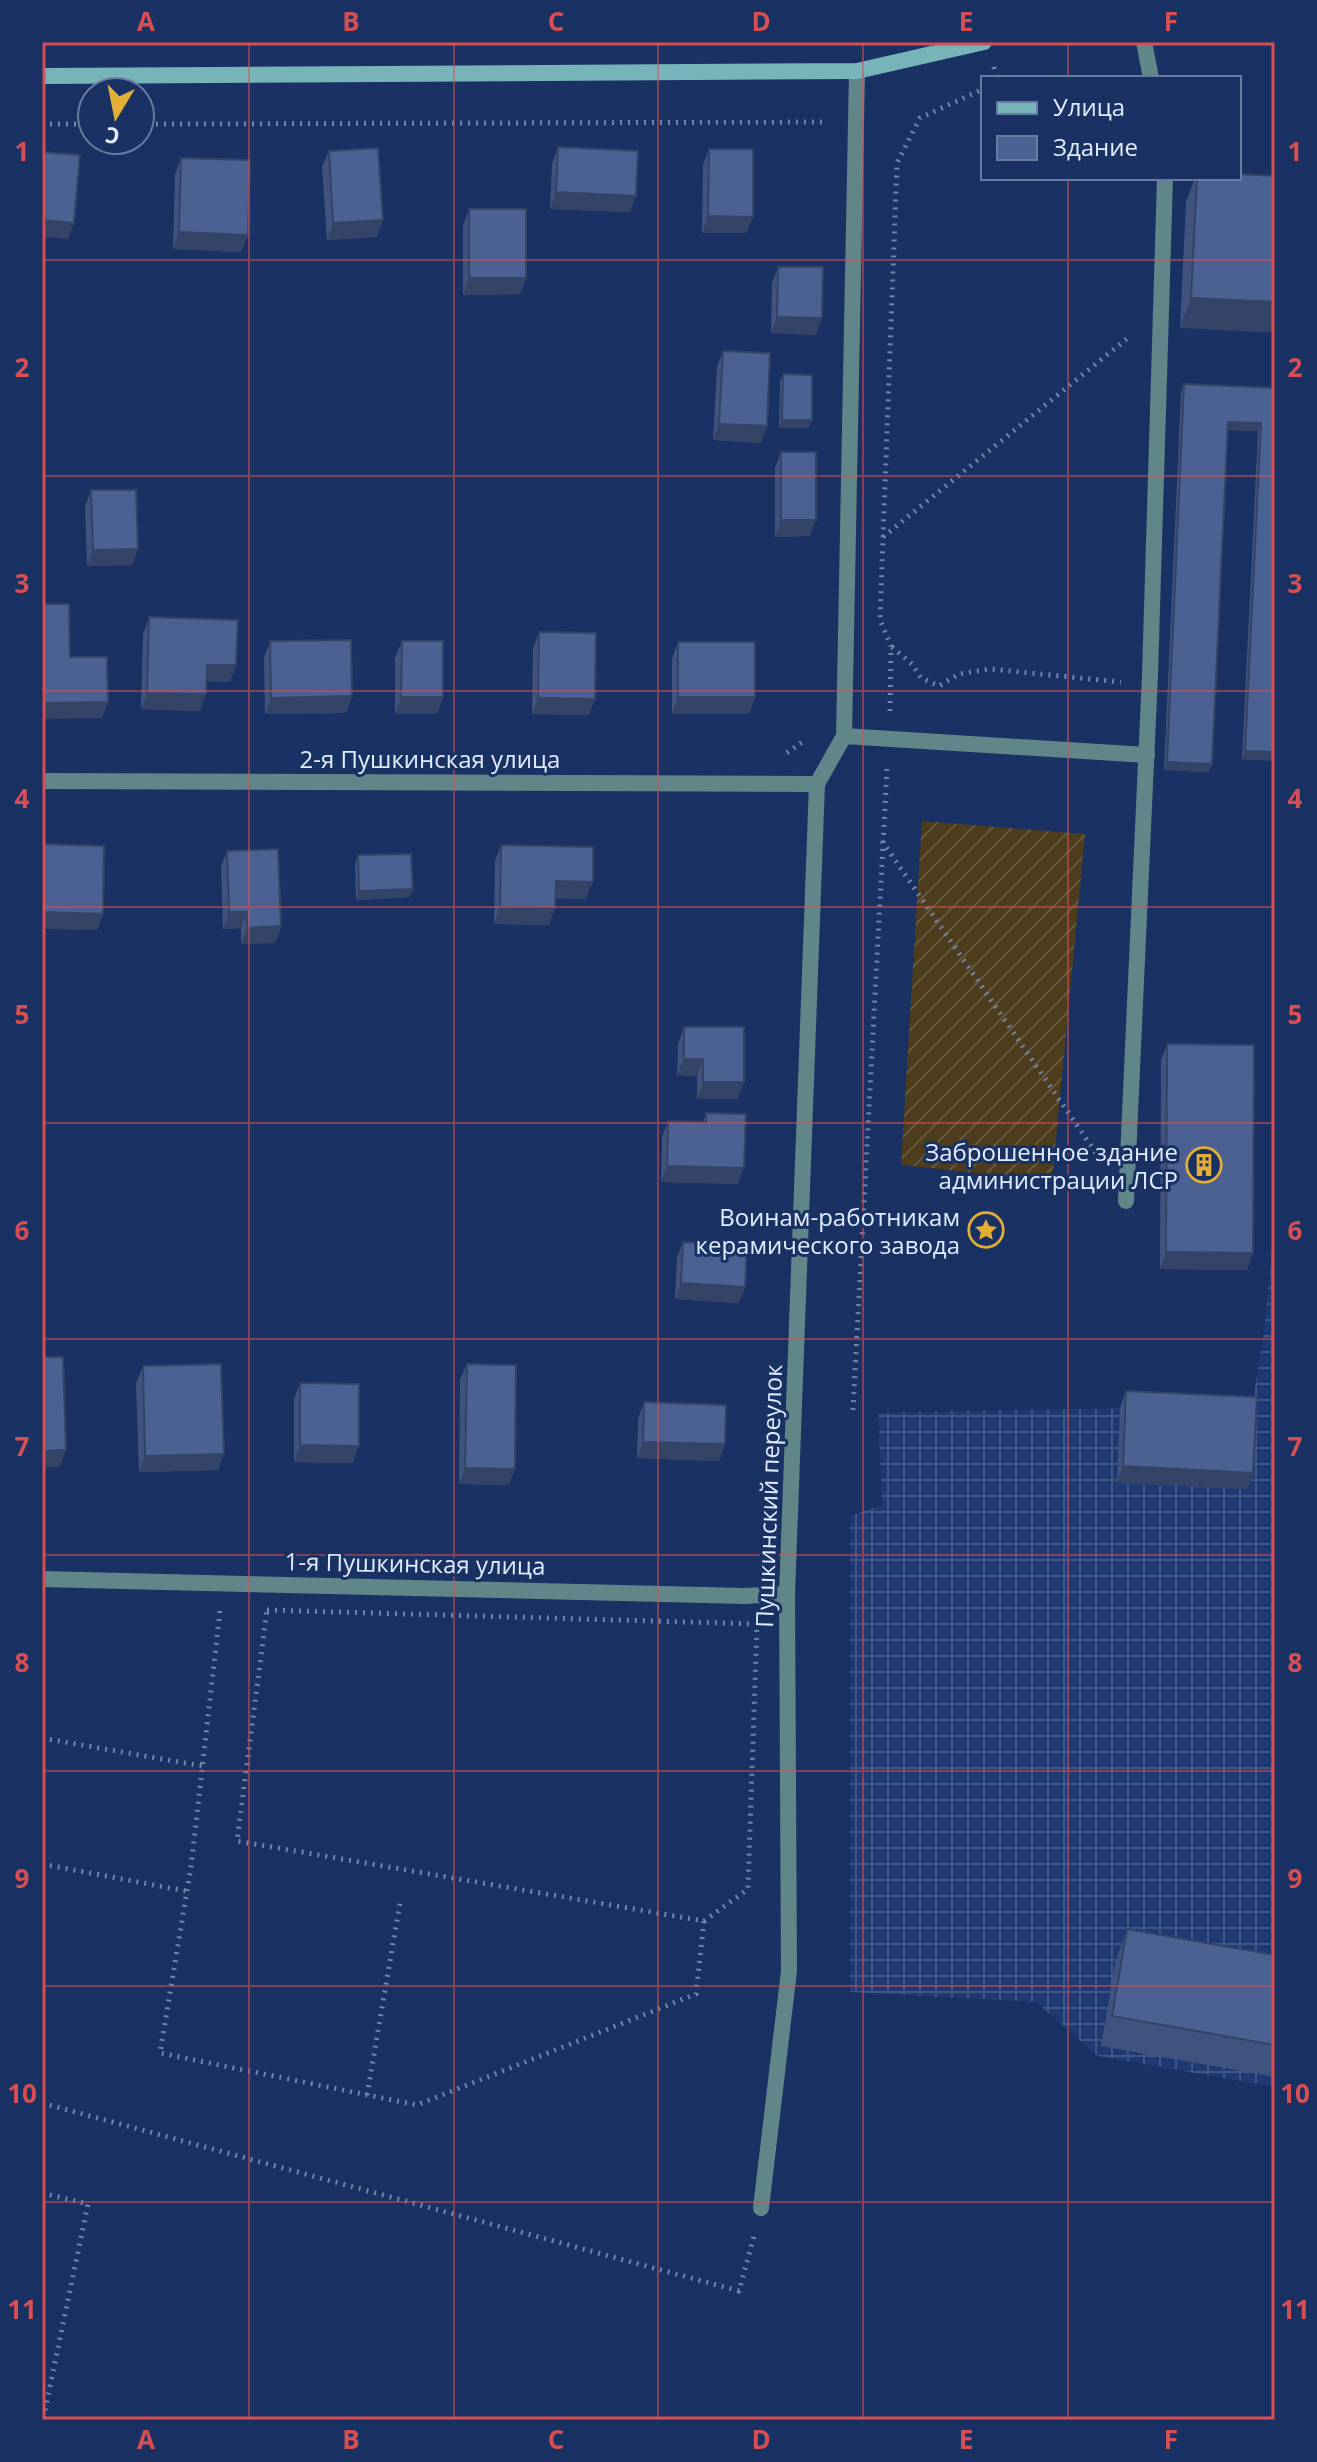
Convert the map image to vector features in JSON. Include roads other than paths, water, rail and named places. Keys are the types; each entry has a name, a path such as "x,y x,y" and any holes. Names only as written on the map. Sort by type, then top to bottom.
{"main road":[{"path":"42,76 857,71 984,42"}],"street":[{"path":"1144,42 1151,76"},
{"path":"817,784 844,736 857,71"},
{"path":"1126,1201 1150,684 1165,180"},
{"path":"844,736 1147,755"},
{"name":"2-я Пушкинская улица","path":"42,781 817,784"},
{"name":"Пушкинский переулок","path":"761,2208 789,1971 787,1594 817,784"},
{"name":"1-я Пушкинская улица","path":"42,1579 744,1596 787,1594"}],"place":[{"name":"Заброшенное здание администрации ЛСР","path":"1204,1165"},
{"name":"Воинам-работникам керамического завода","path":"986,1230"}]}
